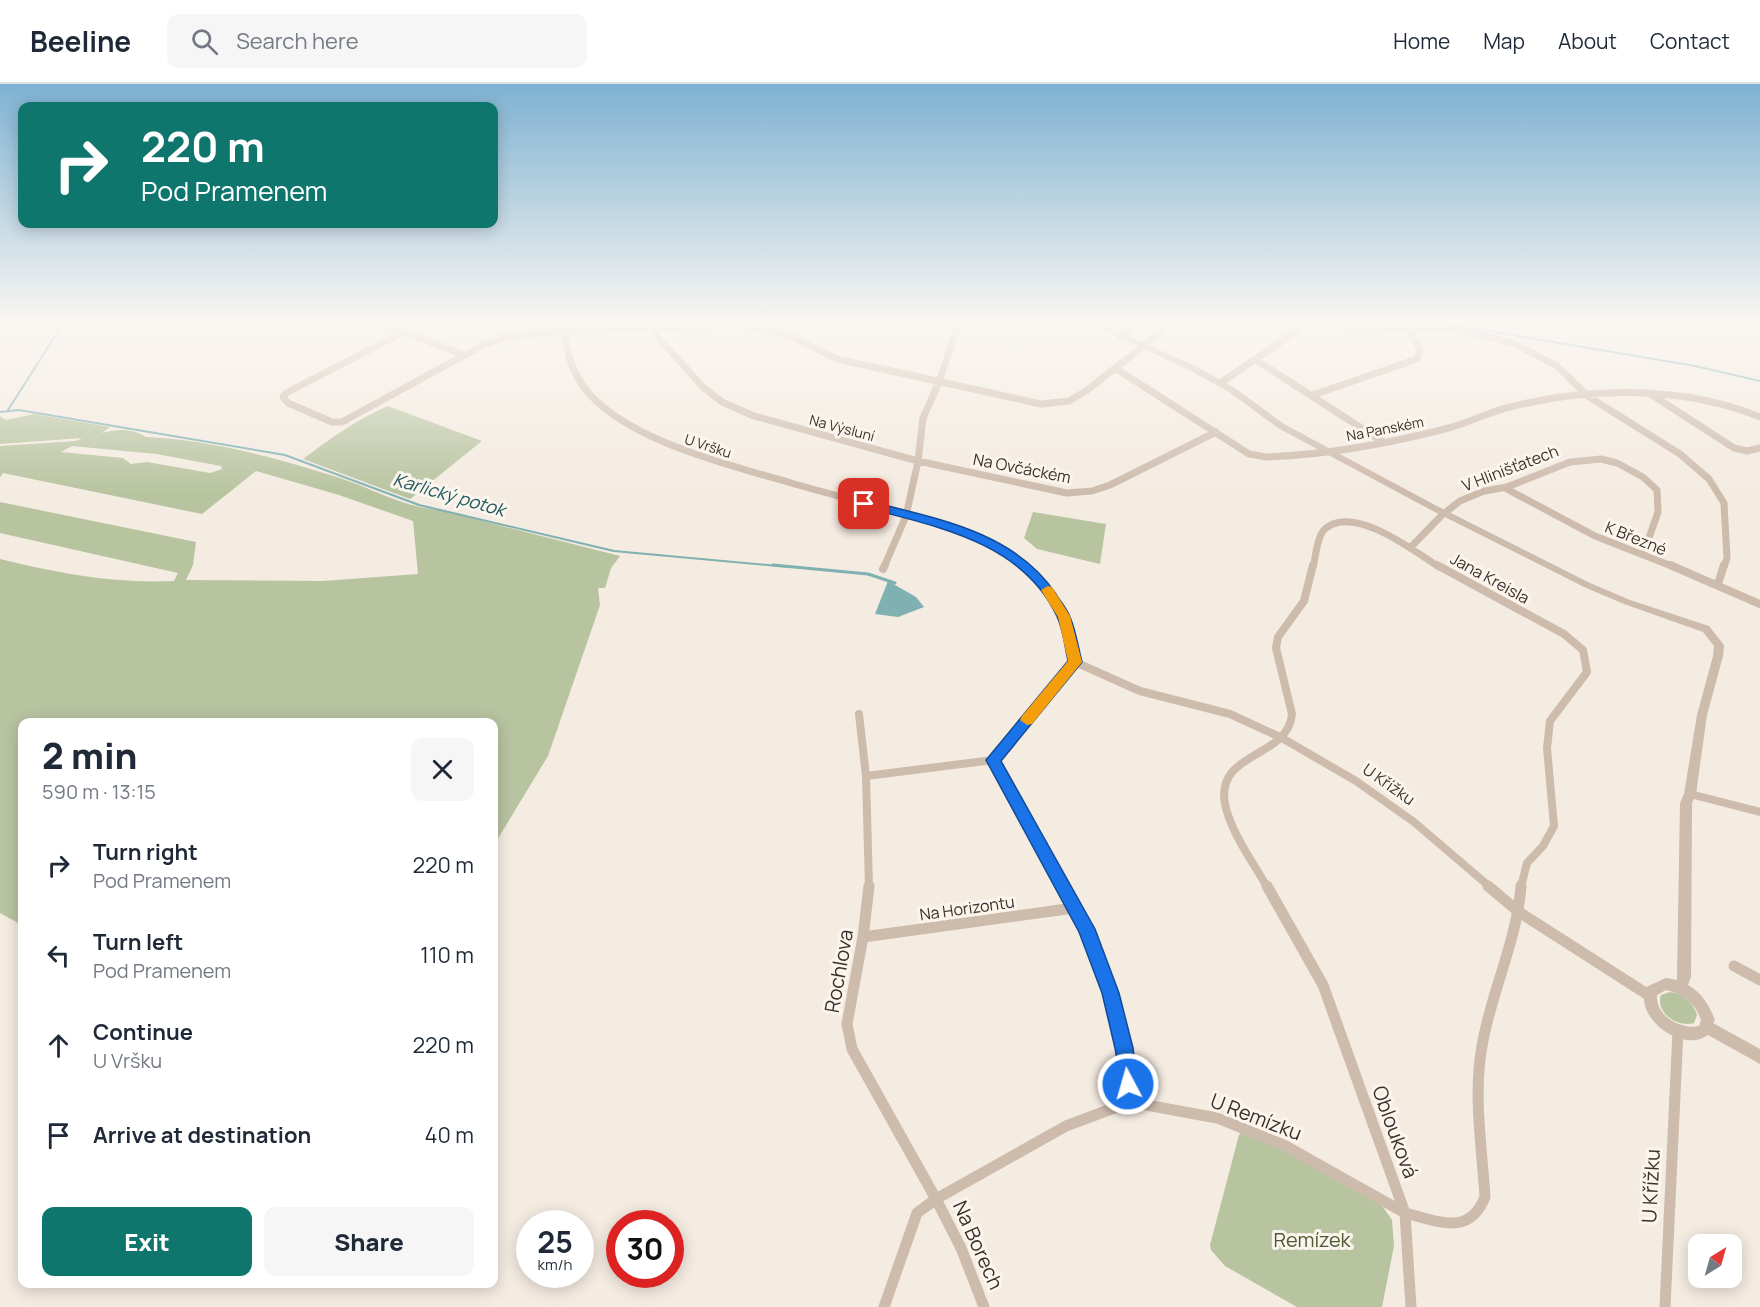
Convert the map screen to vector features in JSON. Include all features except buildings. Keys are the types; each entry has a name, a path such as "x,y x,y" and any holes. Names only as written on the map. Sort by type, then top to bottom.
{"street":[{"path":"313,379 286,393 284,400 332,422 342,422 420,379"},
{"name":"U Vršku","path":"579,379 602,405 660,442 710,460 972,534 1007,553 1024,566 1053,597 1064,616 1075,662"},
{"name":"Na Výsluní","path":"696,379 722,402 754,416 918,460"},
{"path":"926,379 1041,404 1057,404 1078,396 1100,379"},
{"path":"884,569 906,516 918,460 923,418 940,379"},
{"name":"Na Panském","path":"1132,379 1256,456 1383,442 1433,432 1515,405 1589,397"},
{"path":"1212,379 1281,426 1443,513 1587,585 1627,602 1694,624 1715,637 1719,645 1718,656 1702,715 1690,794 1686,803 1684,957 1681,988"},
{"path":"1220,383 1226,379"},
{"path":"1287,379 1383,442"},
{"path":"1313,395 1359,379"},
{"path":"1570,379 1589,397 1692,462 1716,488 1724,503 1727,522 1727,558 1718,584"},
{"path":"1589,397 1650,393 1675,394 1744,410 1760,417"},
{"path":"1650,393 1734,448 1747,452 1760,448"},
{"name":"Na Ovčáckém","path":"918,460 1067,493 1092,491 1110,485 1216,432"},
{"name":"V Hlinišťatech","path":"1410,548 1443,513 1480,492 1505,488 1577,458 1607,461 1633,470 1655,488 1659,499 1643,555"},
{"name":"K Březné","path":"1505,488 1577,528 1718,584 1760,604"},
{"name":"Jana Kreisla","path":"1282,738 1291,724 1292,714 1276,648 1278,637 1304,601 1326,528 1340,522 1355,522 1380,530 1488,596 1564,634 1582,650 1587,662 1587,672 1555,711 1550,721 1547,748 1554,826 1543,846 1527,863 1521,879 1519,912"},
{"path":"866,776 993,760 1075,662"},
{"name":"U Křížku","path":"1075,662 1116,683 1230,714 1282,738 1356,781 1414,822 1519,912 1650,996"},
{"name":"Rochlova","path":"859,714 866,776 869,886 863,938 847,1024 852,1049 936,1199"},
{"name":"Oblouková","path":"1282,738 1234,767 1226,778 1221,793 1225,810 1323,985 1405,1212"},
{"path":"884,1307 917,1213 936,1199 1066,1126 1130,1102 1124,1048 1110,993 1086,929 993,760"},
{"path":"1690,794 1759,815"},
{"name":"Na Horizontu","path":"863,938 1074,908"},
{"path":"1411,1307 1405,1212 1453,1224 1468,1222 1481,1212 1485,1197 1478,1082 1482,1045 1519,912"},
{"path":"1734,966 1760,980"},
{"path":"1660,985 1681,988 1703,1006 1708,1020 1707,1027 1696,1034 1678,1031 1668,1026 1654,1011 1650,996 1655,987 1660,985"},
{"path":"1707,1027 1760,1057"},
{"name":"U Křížku","path":"1665,1307 1678,1031"},
{"name":"U Remízku","path":"1130,1102 1217,1118 1284,1145 1405,1212"},
{"name":"Na Borech","path":"936,1199 961,1248 984,1307"}],"green space":[{"path":"388,406 482,441 410,499 303,459 355,423"},
{"path":"34,414 110,427 102,433 130,431 146,437 195,442 244,451 340,478 415,506 440,510 620,556 611,568 605,588 598,588 600,605 548,756 498,838 498,718 18,718 18,923 0,913 0,559 64,573 130,581 174,581 178,573 0,533 0,502 196,542 193,565 186,580 323,581 418,574 413,521 339,495 256,471 202,514 3,473 0,477 0,446 76,441 82,438 0,444 0,416 6,420","holes":["72,446 156,454 221,466 222,469 210,473 147,462 131,464 123,458 61,452"]},
{"path":"1033,512 1106,524 1100,564 1037,549 1024,538"},
{"path":"1670,992 1683,997 1690,1003 1697,1015 1694,1023 1675,1021 1669,1018 1661,1008 1661,995"},
{"name":"Remízek","path":"1244,1130 1378,1200 1392,1220 1394,1246 1382,1307 1297,1307 1225,1266 1211,1250 1210,1245 1239,1135"}],"water":[{"path":"888,581 916,597 924,607 898,617 875,614"}],"waterway":[{"path":"8,410 28,379"},
{"path":"1752,379 1760,381"},
{"name":"Karlický potok","path":"0,412 19,410 285,455 419,505 614,551 790,567"},
{"name":"Karlický potok","path":"773,565 868,574 895,583"}],"slow traffic":[{"path":"1027,720 1075,662 1064,616 1048,590"}],"route":[{"path":"864,504 946,525 987,540 1041,581 1064,616 1075,662 993,760 1086,929 1110,993 1124,1048 1128,1084"}]}
